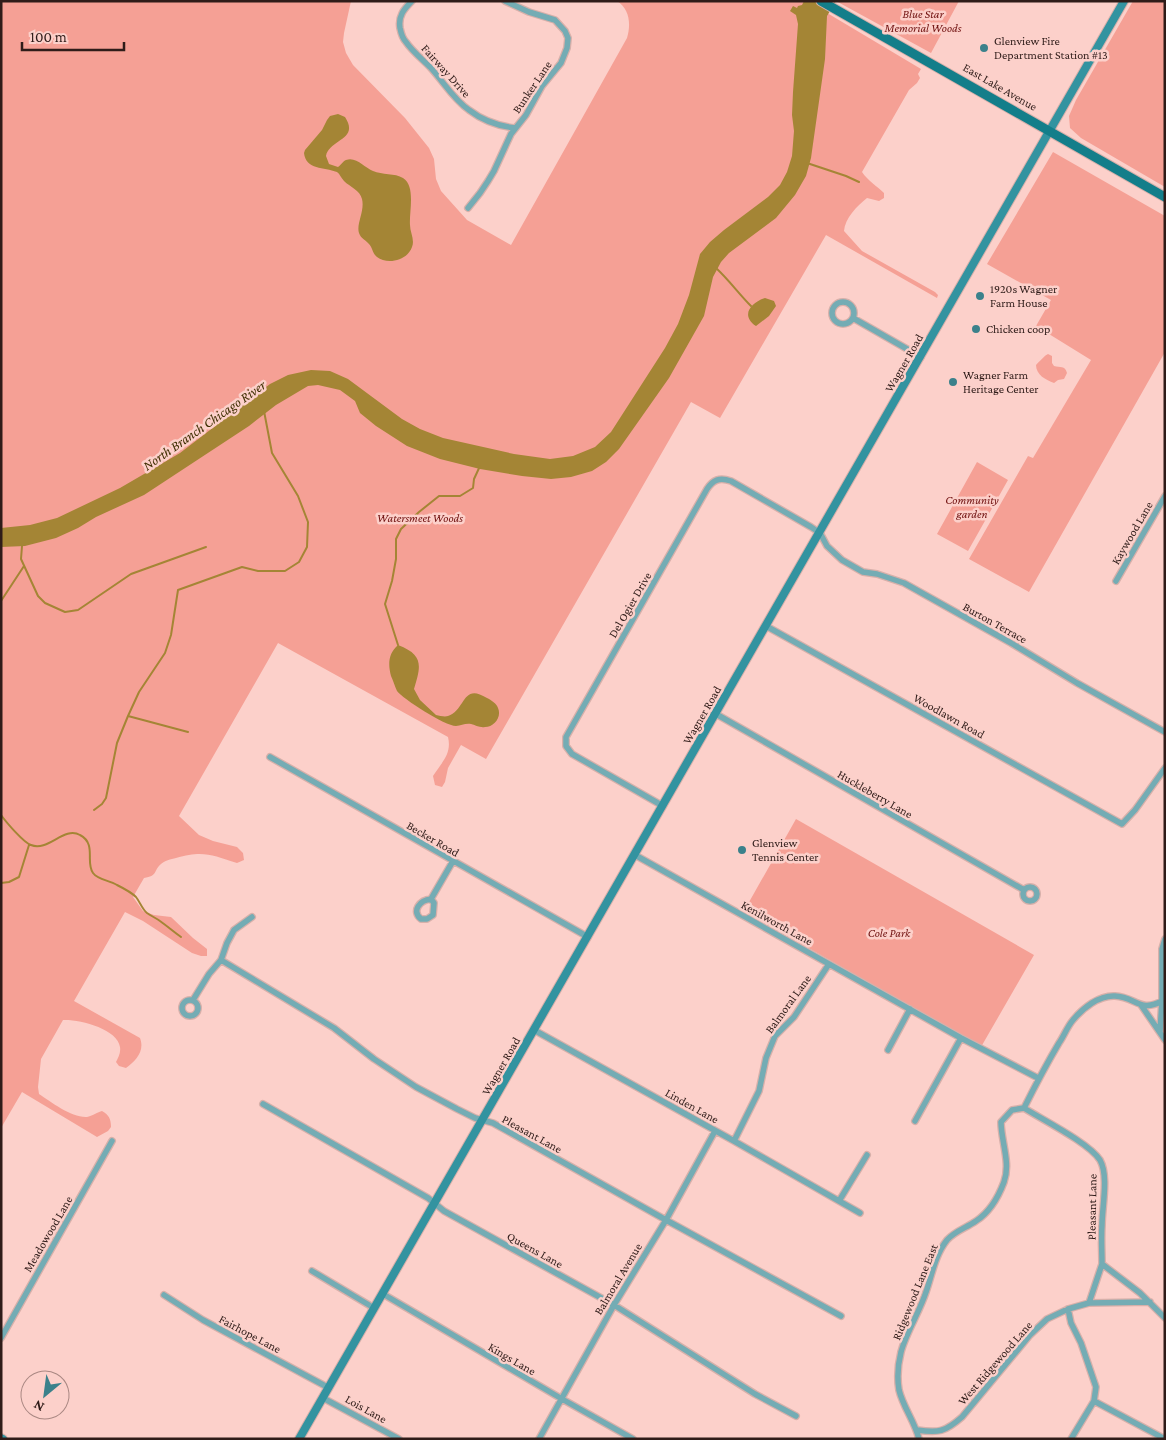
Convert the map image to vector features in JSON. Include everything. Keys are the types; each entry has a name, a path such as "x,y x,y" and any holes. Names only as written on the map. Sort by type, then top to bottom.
{"main road":[{"name":"East Lake Avenue","path":"821,1 1165,197"}],"street":[{"name":"Fairway Drive","path":"412,1 404,9 399,23 401,35 406,42 469,110 491,122 515,128"},
{"name":"Bunker Lane","path":"468,208 494,171 507,140 526,115 542,86 560,63 567,48 568,38 565,31 555,20 528,12 505,1"},
{"name":"Wagner Road","path":"299,1439 1124,1"},
{"path":"853,318 921,357"},
{"name":"Del Ogier Drive","path":"663,806 572,754 566,746 566,742 568,732 702,498 714,480 724,479 731,481 820,533"},
{"name":"Kaywood Lane","path":"1116,581 1165,496"},
{"name":"Burton Terrace","path":"820,533 827,546 842,560 863,572 877,574 904,583 1165,732"},
{"name":"Woodlawn Road","path":"766,626 1122,824 1165,768"},
{"name":"Huckleberry Lane","path":"716,714 1024,890"},
{"name":"Becker Road","path":"270,757 588,937"},
{"name":"Kenilworth Lane","path":"635,855 961,1038 1038,1078"},
{"path":"431,899 453,861"},
{"path":"193,1000 209,974 221,960 234,930 252,917"},
{"path":"1160,1032 1162,949 1165,939"},
{"name":"Pleasant Lane","path":"221,960 334,1028 374,1059 416,1087 475,1118 492,1123 841,1316"},
{"name":"Balmoral Lane","path":"734,1141 759,1091 766,1058 775,1036 794,1017 829,964"},
{"path":"1024,1108 1038,1078 1073,1021 1092,1002 1104,997 1115,996 1141,1005 1150,1006 1162,1000"},
{"path":"1141,1005 1165,1040"},
{"path":"888,1050 910,1009"},
{"name":"Linden Lane","path":"534,1030 860,1213"},
{"path":"915,1121 961,1038"},
{"name":"Queens Lane","path":"263,1104 428,1198 444,1210 614,1306 755,1394 796,1416"},
{"name":"Pleasant Lane","path":"1024,1108 1094,1152 1101,1162 1104,1179 1102,1264"},
{"name":"Ridgewood Lane East","path":"919,1439 917,1430 899,1390 898,1371 902,1350 926,1293 941,1249 948,1238 986,1213 1000,1194 1006,1179 1006,1156 1001,1134 1001,1122 1012,1110 1024,1108"},
{"name":"Balmoral Avenue","path":"539,1439 614,1306 666,1220 715,1131"},
{"name":"Meadowood Lane","path":"1,1338 112,1141"},
{"path":"839,1201 867,1155"},
{"path":"1089,1303 1102,1264 1150,1302 1165,1318"},
{"path":"312,1271 374,1308"},
{"name":"Kings Lane","path":"383,1294 633,1439"},
{"name":"Fairhope Lane","path":"164,1295 203,1320 329,1388"},
{"name":"West Ridgewood Lane","path":"917,1430 934,1432 950,1428 962,1417 1030,1335 1047,1320 1068,1309 1089,1303 1150,1302"},
{"path":"1068,1309 1071,1323 1081,1342 1096,1387 1094,1401 1071,1439"},
{"name":"Lois Lane","path":"323,1398 399,1439"},
{"path":"1094,1401 1165,1439"}],"green space":[{"name":"Watersmeet Woods","path":"1,1 351,1 343,42 346,53 353,65 405,118 429,148 434,159 436,179 441,191 467,220 511,245 627,38 629,28 627,13 625,8 617,1 807,1 921,69 918,74 920,78 909,90 862,172 884,193 884,198 879,201 867,198 849,217 844,231 862,251 935,292 938,295 937,298 826,235 720,418 691,402 486,759 461,745 448,768 442,787 435,785 433,776 443,762 449,748 448,737 278,643 179,816 199,835 213,841 237,847 243,853 244,860 237,863 207,854 193,854 164,862 153,875 144,878 133,897 143,911 154,915 171,917 207,949 207,956 192,953 143,921 125,912 74,1001 140,1038 141,1047 139,1055 126,1068 119,1066 116,1062 120,1053 120,1047 118,1041 112,1035 88,1023 63,1020 41,1059 39,1094 62,1109 81,1117 87,1117 102,1111 109,1118 111,1127 108,1131 97,1137 22,1092 1,1128"},
{"name":"Blue Star Memorial Woods","path":"836,1 959,1 931,53"},
{"path":"1133,1 1165,1 1165,187 1081,138 1070,128 1069,116 1076,100"},
{"path":"1053,152 1165,216 1165,352 1029,592 969,559 1028,456 1033,458 1091,360 1036,326 1051,300 987,264"},
{"path":"1048,354 1052,356 1054,366 1066,370 1067,373 1064,379 1054,383 1045,379 1036,369 1036,365"},
{"name":"Community garden","path":"977,462 1008,480 968,551 937,534"},
{"name":"Cole Park","path":"796,819 1034,955 981,1047 744,911"}],"shaded area":[{"path":"804,1 836,1 827,16 825,59 811,158 806,176 795,195 776,218 729,253 721,262 713,277 704,316 669,378 619,449 606,462 592,471 571,477 551,479 480,469 440,459 407,446 376,426 360,413 355,401 340,390 318,385 308,386 276,405 249,426 144,495 56,538 25,546 1,547 1,528 30,525 57,518 120,488 180,453 270,384 288,375 311,370 330,371 348,379 402,419 420,429 443,438 514,454 550,459 573,456 595,447 611,432 665,348 678,324 689,295 700,254 724,230 768,197 780,185 787,172 792,156 794,131 792,115 798,24 796,15 790,11 793,6 797,8"},
{"path":"338,114 345,117 349,130 342,139 328,150 326,156 329,164 338,167 350,159 373,171 400,176 407,182 411,193 410,225 413,244 406,256 386,261 375,255 359,233 358,229 363,204 359,193 344,181 337,172 316,167 305,158 305,150 322,130 330,116"},
{"path":"765,298 774,301 776,306 769,316 756,326 749,318 749,310 755,303"},
{"path":"398,645 416,657 419,668 414,689 420,700 436,715 447,716 454,713 468,695 473,693 487,698 496,705 499,715 496,721 488,727 479,727 471,724 451,725 425,712 407,700 397,691 390,672 389,663 391,656"}],"waterway":[{"path":"807,163 859,182"},
{"path":"716,268 751,306"},
{"path":"188,732 128,716 139,692 165,653 171,635 178,590 242,567 258,571 285,571 299,562 307,547 308,522 298,496 272,453 264,411"},
{"path":"398,645 385,604 396,559 396,539 401,529 439,496 460,496 473,488 474,479 480,466"},
{"path":"22,546 21,559 38,596 45,603 65,612 78,610 131,574 206,547"},
{"path":"1,601 24,566"},
{"path":"94,810 106,798 117,743 128,716"},
{"path":"1,815 31,845 44,845 68,834 80,835 88,843 93,873 101,879 114,883 132,893 147,913 181,937"},
{"path":"1,883 9,882 19,877 29,845"}],"place":[{"name":"Glenview Fire Department Station #13","path":"984,48"},
{"name":"1920s Wagner Farm House","path":"980,296"},
{"name":"Chicken coop","path":"976,329"},
{"name":"Wagner Farm Heritage Center","path":"953,382"},
{"name":"Glenview Tennis Center","path":"742,850"}],"water label":[{"name":"North Branch Chicago River","path":"204,425"}]}
